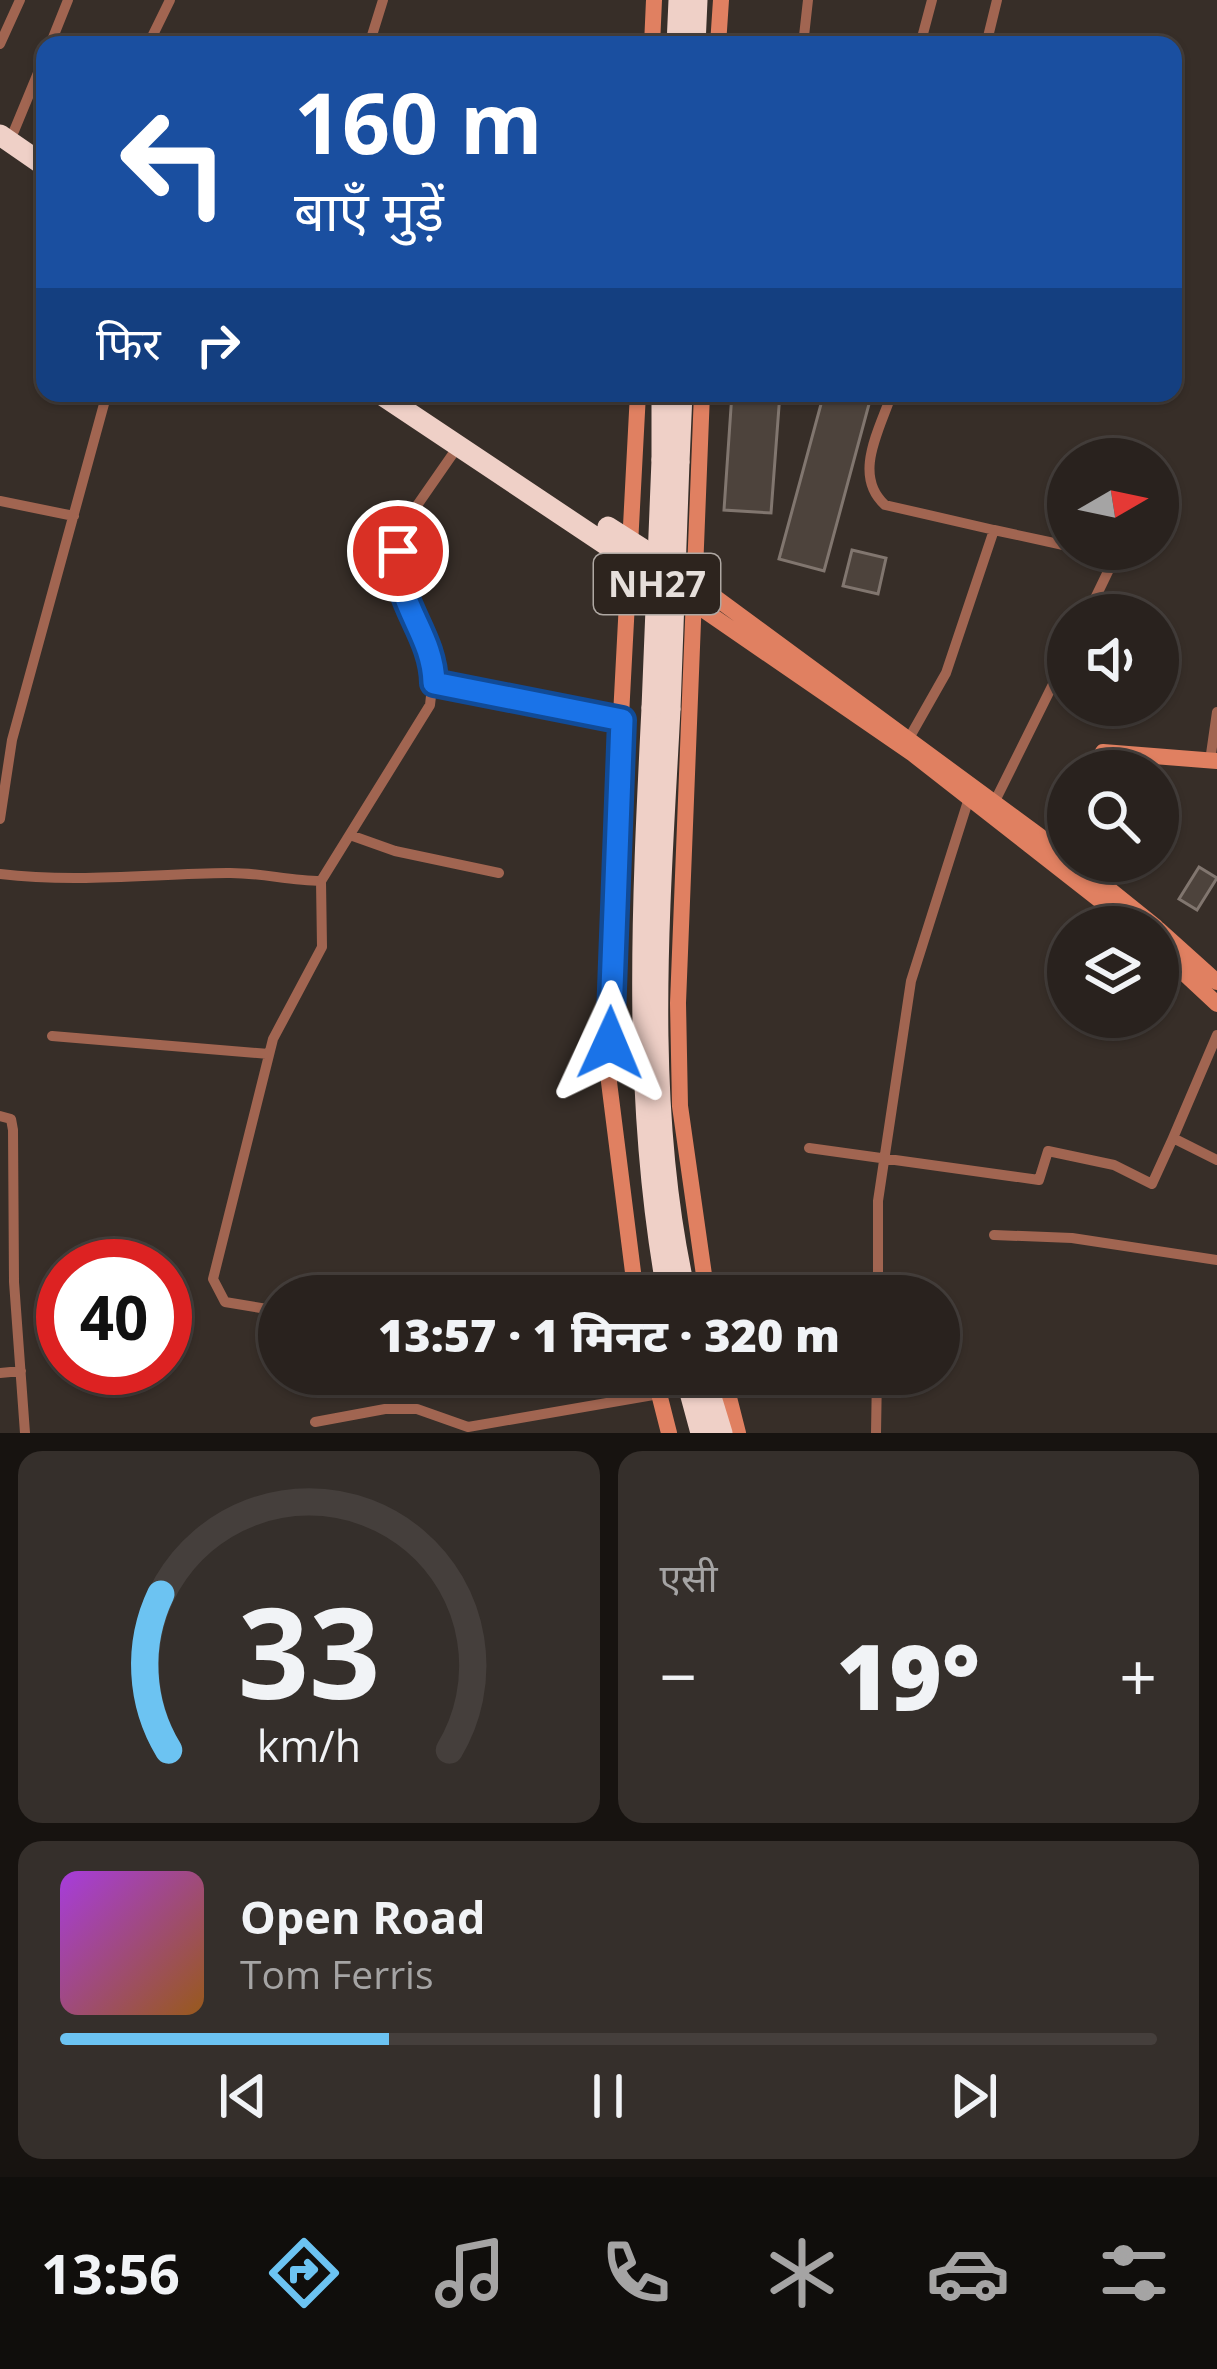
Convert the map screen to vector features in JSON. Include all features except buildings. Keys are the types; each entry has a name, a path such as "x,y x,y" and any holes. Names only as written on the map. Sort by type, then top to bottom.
{"highway":[{"path":"677,36 679,0"},
{"path":"695,36 697,0"},
{"path":"4,129 36,147"},
{"path":"4,129 36,158"},
{"path":"393,402 632,551"},
{"path":"413,402 693,591"},
{"name":"NH27","path":"663,402 670,461"},
{"name":"NH27","path":"680,402 670,461 657,998 668,1175 683,1275"},
{"name":"NH27","path":"661,708 640,1024 644,1115 665,1275"},
{"path":"691,1395 701,1433"},
{"path":"710,1395 722,1433"}],"street":[{"path":"0,44 20,0"},
{"path":"54,36 68,0"},
{"path":"152,36 170,0"},
{"path":"372,36 382,0"},
{"path":"652,36 654,0"},
{"path":"719,36 721,0"},
{"path":"804,36 808,0"},
{"path":"922,36 932,0"},
{"path":"988,36 997,0"},
{"path":"4,129 36,72"},
{"path":"0,819 12,740 105,402"},
{"path":"633,1275 609,1082 638,402"},
{"path":"701,402 679,1050 683,1127 704,1275"},
{"path":"889,402 867,470 873,495 884,505 1047,541"},
{"path":"258,1308 225,1302 213,1279 268,1054 322,946 321,881 418,734 434,683 431,656 400,591 398,551 409,517 458,445"},
{"path":"0,502 74,516"},
{"path":"906,743 946,673 994,530"},
{"path":"693,591 1047,846"},
{"path":"434,683 622,720"},
{"path":"992,807 1047,696"},
{"path":"1179,758 1214,761 1217,712"},
{"path":"906,743 968,798 992,807"},
{"path":"879,1275 885,1159 910,981 968,798"},
{"path":"350,835 499,873"},
{"path":"0,874 71,883 234,872 321,881"},
{"path":"1088,882 1112,906"},
{"path":"1096,882 1128,906"},
{"path":"1179,948 1217,982"},
{"path":"1179,969 1217,1004"},
{"path":"809,1148 1039,1180 1048,1151 1114,1165 1152,1184 1217,1035"},
{"path":"52,1036 268,1054"},
{"path":"0,1116 10,1119 13,1130 25,1433"},
{"path":"1173,1138 1217,1160"},
{"path":"0,1209 16,1210"},
{"path":"994,1234 1072,1238 1217,1260"},
{"path":"0,1270 15,1270"},
{"path":"0,1373 21,1371"},
{"path":"315,1423 385,1409 417,1409 468,1427 653,1395"},
{"path":"659,1395 669,1433"},
{"path":"728,1395 738,1433"},
{"path":"876,1433 877,1395"}],"route":[{"path":"398,551 400,591 431,656 434,683 622,720 612,887 610,1043"}]}
